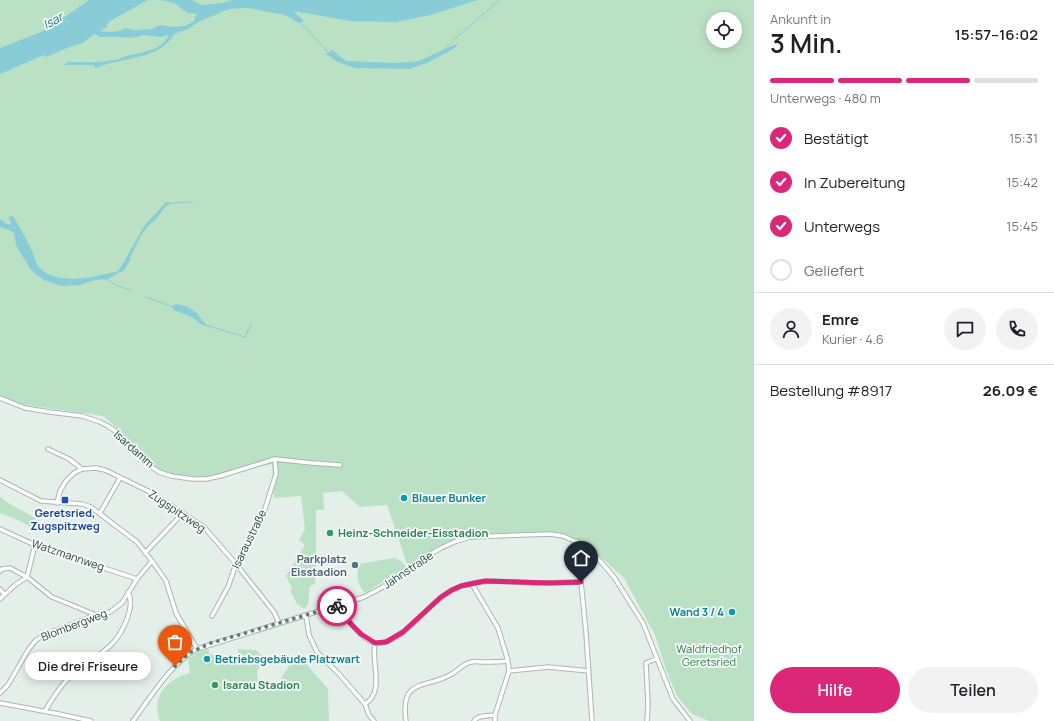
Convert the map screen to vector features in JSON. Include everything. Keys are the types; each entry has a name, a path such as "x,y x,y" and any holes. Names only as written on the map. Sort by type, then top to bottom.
{"street":[{"name":"Isardamm","path":"0,398 25,408 82,416 100,422 115,431 146,463 159,472 171,476 206,479 275,459 340,464"},
{"path":"48,449 69,459 82,469 66,481 60,491 57,503"},
{"name":"Isaraustraße","path":"212,616 228,588 236,564 264,512 276,474 275,459"},
{"name":"Zugspitzweg","path":"82,469 100,469 113,473 120,478 150,492 204,527 275,613 279,623"},
{"path":"100,513 120,478"},
{"path":"0,480 41,501 82,504 91,507 137,542 166,581 176,613 197,649"},
{"path":"145,553 183,513"},
{"name":"Watzmannweg","path":"0,529 35,545 137,578"},
{"name":"Jahnstraße","path":"133,721 175,666 189,653 197,649 357,600 372,594 383,588 407,569 441,548 470,536 550,534 563,536 588,547 614,578 639,617 673,699 690,721"},
{"path":"577,541 592,721"},
{"path":"0,599 4,594 27,577 35,545"},
{"name":"Blombergweg","path":"0,694 8,686 28,650 36,640 46,634 96,615 110,612 122,603 137,578 152,561"},
{"path":"0,571 2,569 10,568 27,577 52,597 96,615"},
{"path":"338,605 350,623 361,634 375,643 386,642 415,622 441,597 452,590 485,581 550,583 581,582"},
{"path":"472,584 498,628 508,661 509,671 495,715 495,721"},
{"path":"0,589 4,594"},
{"path":"45,712 59,687 112,644 131,610 131,597 128,592"},
{"path":"306,616 309,636 317,652 366,704 369,715 374,721"},
{"path":"366,704 371,701 377,687 373,654 375,643"},
{"path":"647,721 648,704 646,663 656,659"},
{"path":"406,721 406,700 414,688 420,684 434,682 450,675 463,664 472,661 508,661"},
{"path":"509,671 548,667 589,671"},
{"path":"0,703 91,721"},
{"path":"474,721 475,718 478,717 495,715"}],"green space":[{"name":"Waldfriedhof Geretsried","path":"0,0 754,0 754,721 709,721 692,714 677,696 666,670 655,635 624,578 589,546 564,534 469,535 453,540 408,567 387,505 360,507 342,491 323,493 324,510 316,510 315,584 310,586 308,604 304,609 297,604 286,576 305,545 299,540 305,529 301,496 274,498 272,464 224,472 207,478 183,478 167,474 153,467 135,451 115,426 103,416 20,404 0,395"},
{"path":"0,496 5,501 35,518 31,527 0,513"},
{"path":"394,558 401,561 406,567 365,593 360,587 359,583 358,564"},
{"name":"Isarau Stadion","path":"209,649 209,654 215,655 217,658 223,657 238,659 238,649 256,650 264,658 257,672 258,682 274,690 297,653 328,689 329,721 160,721 158,704 159,696 163,690 174,680 190,673 188,659 199,652"}],"water":[{"path":"89,0 148,0 110,21 107,27 100,31 110,32 119,31 125,28 134,30 151,29 161,25 173,27 186,26 195,20 194,19 197,14 187,13 174,3 161,0 192,0 201,5 222,3 232,0 478,0 430,15 397,22 350,21 293,11 304,21 299,23 285,15 248,8 229,9 198,22 188,29 174,34 167,43 149,54 106,64 96,68 93,65 64,65 68,62 117,60 128,55 152,50 162,44 169,35 160,37 144,35 131,38 100,37 94,34 83,43 46,57 44,55 0,74 0,48 41,32"},
{"path":"458,43 455,48 427,63 409,69 355,68 338,62 326,54 332,50 346,61 397,63 419,61"},
{"path":"166,202 173,203 166,206 141,235 130,258 131,259 124,270 108,279 95,280 79,285 61,286 44,280 35,274 16,245 14,233 0,227 0,219 7,224 11,224 9,217 13,216 33,253 38,266 45,272 65,278 88,278 118,271 143,228"},
{"path":"175,304 193,310 206,324 206,326 202,325 192,317 174,310 172,308"}],"waterway":[{"path":"444,49 499,0"},
{"path":"300,22 328,52"},
{"path":"173,203 193,202"},
{"path":"106,279 118,286 130,290"},
{"path":"146,297 173,307"},
{"path":"205,325 245,337 251,324"}],"way so far":[{"path":"175,666 189,653 211,643 337,606"}],"place":[{"name":"Blauer Bunker","path":"404,498"},
{"name":"Geretsried, Zugspitzweg","path":"65,500"},
{"name":"Heinz-Schneider-Eisstadion","path":"330,533"},
{"name":"Parkplatz Eisstadion","path":"355,565"},
{"name":"Wand 3 / 4","path":"732,612"},
{"name":"Betriebsgebäude Platzwart","path":"207,659"},
{"name":"Die drei Friseure","path":"175,666"},
{"name":"Isarau Stadion","path":"215,685"}],"route":[{"path":"337,606 338,605 350,623 361,634 375,643 386,642 403,632 441,597 461,586 485,581 550,583 581,582"}],"water label":[{"name":"Isar","path":"53,21"}]}
